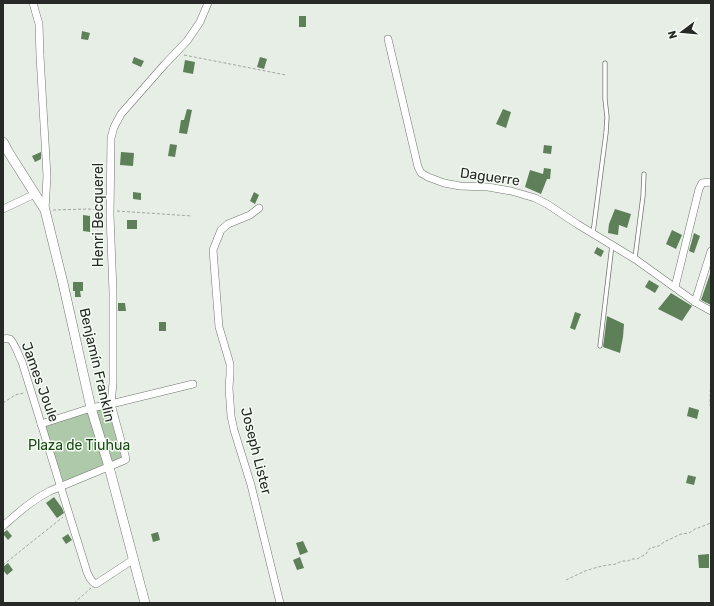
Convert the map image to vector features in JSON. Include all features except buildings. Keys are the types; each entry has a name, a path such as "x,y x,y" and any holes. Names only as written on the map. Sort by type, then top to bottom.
{"street":[{"path":"33,3 39,24 47,176 45,210"},
{"name":"Henri Becquerel","path":"109,467 126,459 111,404 113,383 113,292 110,210 111,138 114,127 121,114 145,85 187,41 200,22 208,3"},
{"name":"Daguerre","path":"388,39 408,127 418,167 421,173 428,177 460,186 512,190 547,204 635,259 695,302 711,311"},
{"name":"Benjamín Franklin","path":"3,142 45,210 91,408 109,467 145,603"},
{"path":"675,287 699,189 702,183 709,182 711,184"},
{"path":"3,210 35,194"},
{"name":"Joseph Lister","path":"259,208 250,215 228,224 221,230 213,250 219,327 230,364 229,388 231,416 251,485 280,603"},
{"path":"695,302 711,251"},
{"name":"James Joule","path":"3,339 9,339 12,342 22,362 87,572 93,583 96,584"},
{"path":"41,424 91,408 193,384"},
{"path":"3,526 39,497 109,467"},
{"path":"96,584 134,559"}],"lane":[{"path":"593,233 606,133 607,117 605,99 605,63"},
{"path":"635,259 643,196 644,174"},
{"path":"600,346 612,245"}],"path":[{"path":"175,54 286,74"},
{"path":"45,210 88,209 192,216"},
{"path":"711,359 711,410"},
{"path":"3,403 15,396 31,391"},
{"path":"3,565 69,513"},
{"path":"566,580 585,571 608,564 616,564 622,561 637,559 646,554 650,548 659,546 681,534 689,533 695,528 711,523"},
{"path":"74,603 96,584"}],"green space":[{"name":"Plaza de Tiuhua","path":"110,405 125,458 61,485 43,425"}]}
